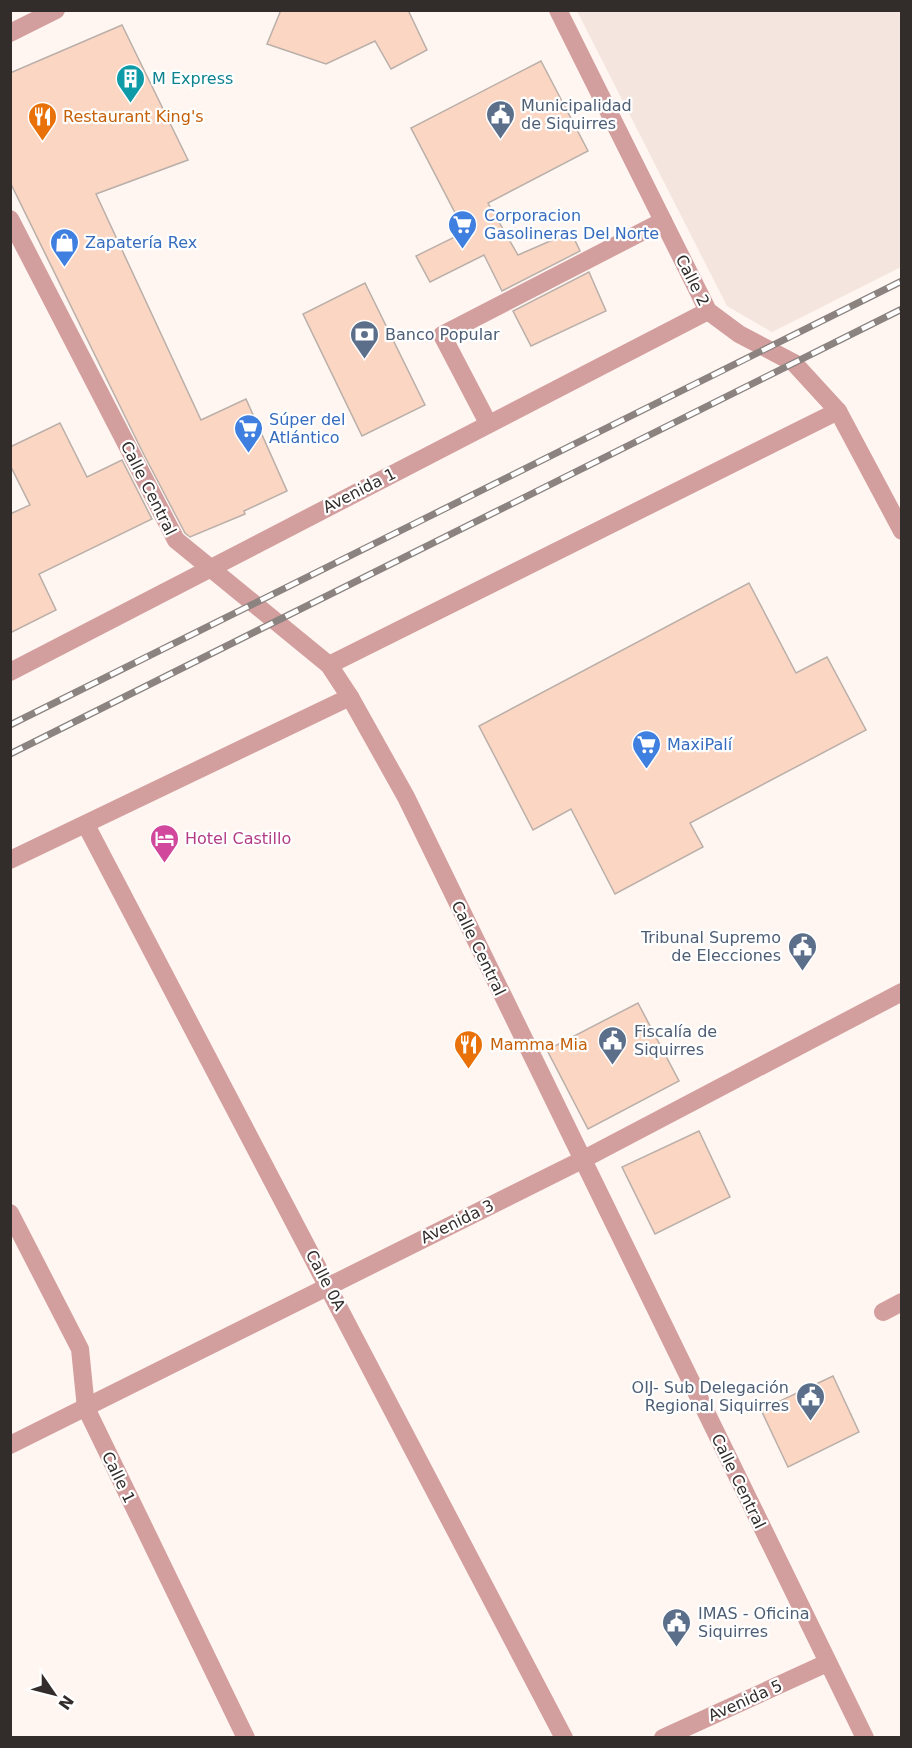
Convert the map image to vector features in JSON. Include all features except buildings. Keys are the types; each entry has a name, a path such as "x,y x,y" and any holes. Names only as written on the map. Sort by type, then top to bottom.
{"street":[{"path":"10,33 56,10"},
{"name":"Calle 2","path":"558,10 708,311 739,334 794,363 838,411 902,531"},
{"name":"Calle Central","path":"10,219 176,540 329,665 350,697 406,797 865,1737"},
{"path":"488,423 442,334 663,221"},
{"name":"Avenida 1","path":"10,672 708,311"},
{"path":"329,665 838,411"},
{"path":"10,860 350,697"},
{"name":"Calle 0A","path":"86,825 564,1737"},
{"name":"Avenida 3","path":"10,1445 328,1284 582,1160 902,992"},
{"name":"Calle 1","path":"10,1213 80,1349 86,1408 246,1737"},
{"path":"883,1312 902,1302"},
{"name":"Avenida 5","path":"663,1737 827,1663"}],"shaded area":[{"path":"577,11 901,11 901,267 772,332 727,306"}],"railway":[{"path":"10,725 902,281"},
{"path":"10,754 902,309"}],"place":[{"name":"M Express","path":"131,104"},
{"name":"Municipalidad de Siquirres","path":"500,140"},
{"name":"Restaurant King's","path":"42,142"},
{"name":"Corporacion Gasolineras Del Norte","path":"463,250"},
{"name":"Zapatería Rex","path":"64,268"},
{"name":"Banco Popular","path":"364,360"},
{"name":"Súper del Atlántico","path":"248,454"},
{"name":"MaxiPalí","path":"646,770"},
{"name":"Hotel Castillo","path":"164,864"},
{"name":"Tribunal Supremo de Elecciones","path":"802,972"},
{"name":"Fiscalía de Siquirres","path":"613,1066"},
{"name":"Mamma Mia","path":"469,1070"},
{"name":"OIJ- Sub Delegación Regional Siquirres","path":"810,1422"},
{"name":"IMAS - Oficina Siquirres","path":"677,1648"}]}
